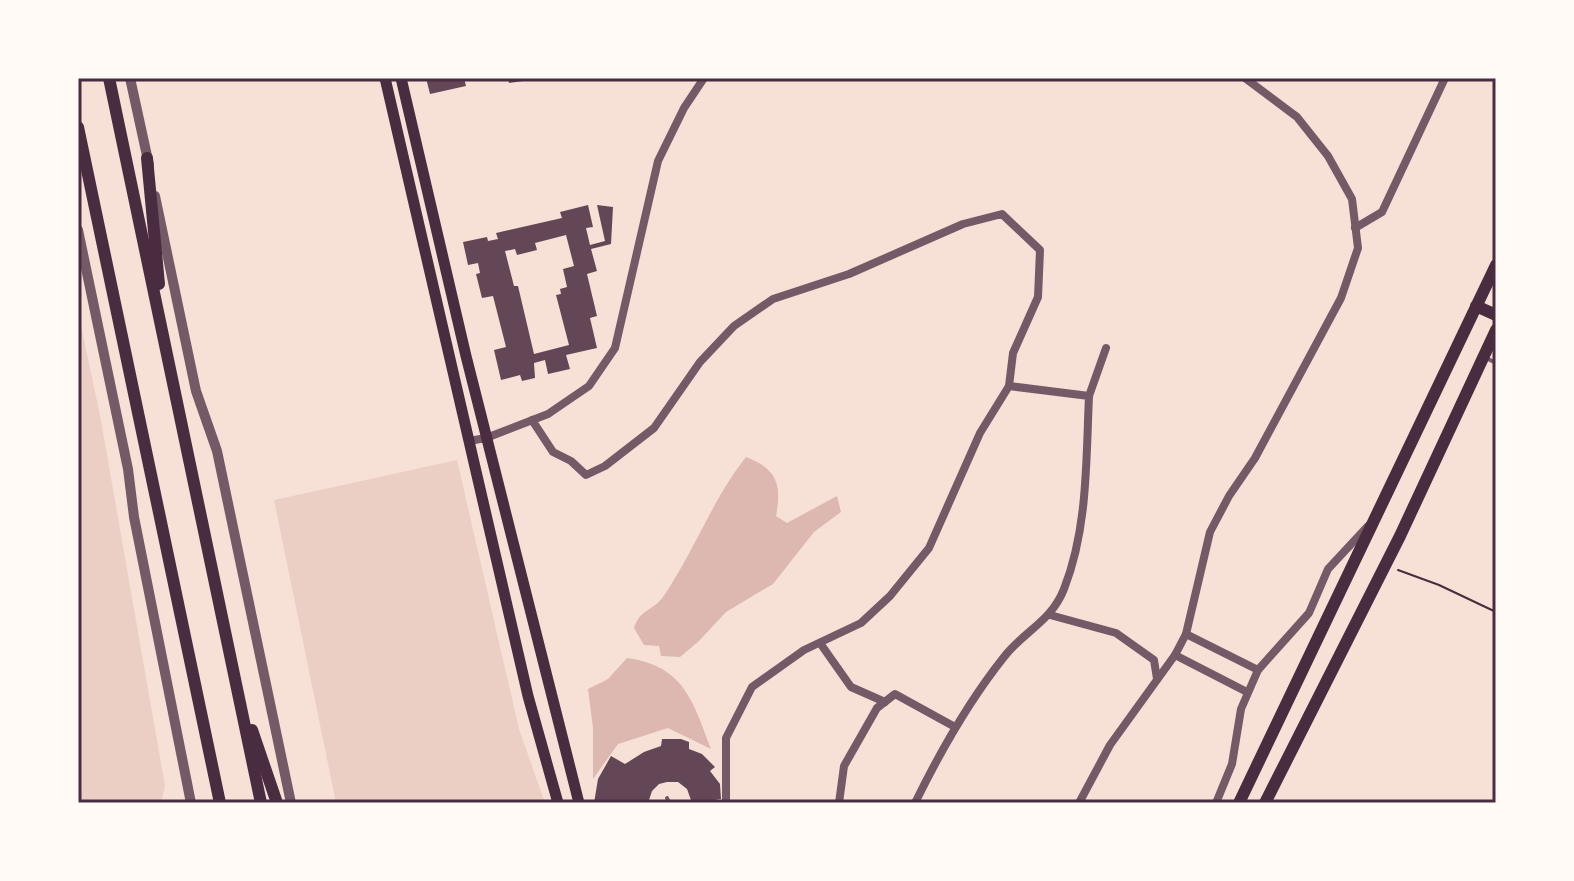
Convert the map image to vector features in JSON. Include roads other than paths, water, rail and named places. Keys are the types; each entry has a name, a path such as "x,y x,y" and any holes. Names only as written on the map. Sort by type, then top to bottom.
{"main road":[{"path":"109,78 261,803"},
{"path":"385,78 528,696 558,803"},
{"path":"401,78 486,438 579,803"},
{"path":"78,127 220,803"},
{"path":"147,158 164,343"},
{"path":"1239,803 1496,265"},
{"path":"1476,306 1496,315"},
{"path":"1265,803 1490,360 1496,330"},
{"path":"234,677 277,803"}],"street":[{"path":"130,78 196,391 217,451 291,803"},
{"path":"469,441 486,438 548,414 589,386 615,348 658,161 684,108 704,78"},
{"path":"1079,803 1110,745 1175,655 1186,634 1210,532 1229,496 1255,458 1341,298 1358,248 1352,199 1328,156 1297,117 1245,78"},
{"path":"1355,228 1382,212 1445,78"},
{"path":"532,420 553,452 571,461 586,475 605,466 654,428 700,362 734,326 773,299 849,274 963,224 1002,214 1040,250 1038,297 1013,353 1009,386 980,433 929,548 890,596 861,623 804,650 752,687 726,738 726,803"},
{"path":"78,230 128,469 137,532 191,803"},
{"path":"915,803 955,727 1006,654 1050,615 1064,589 1084,511 1089,396 1106,348"},
{"path":"1009,386 1089,396"},
{"path":"1216,803 1232,764 1241,709 1258,670 1309,613 1328,569 1371,523"},
{"path":"1050,615 1116,633 1154,660 1157,679"},
{"path":"1186,634 1258,670"},
{"path":"820,643 851,687 885,702"},
{"path":"1175,655 1247,692"},
{"path":"839,803 844,766 877,708 895,694 955,727"}]}
